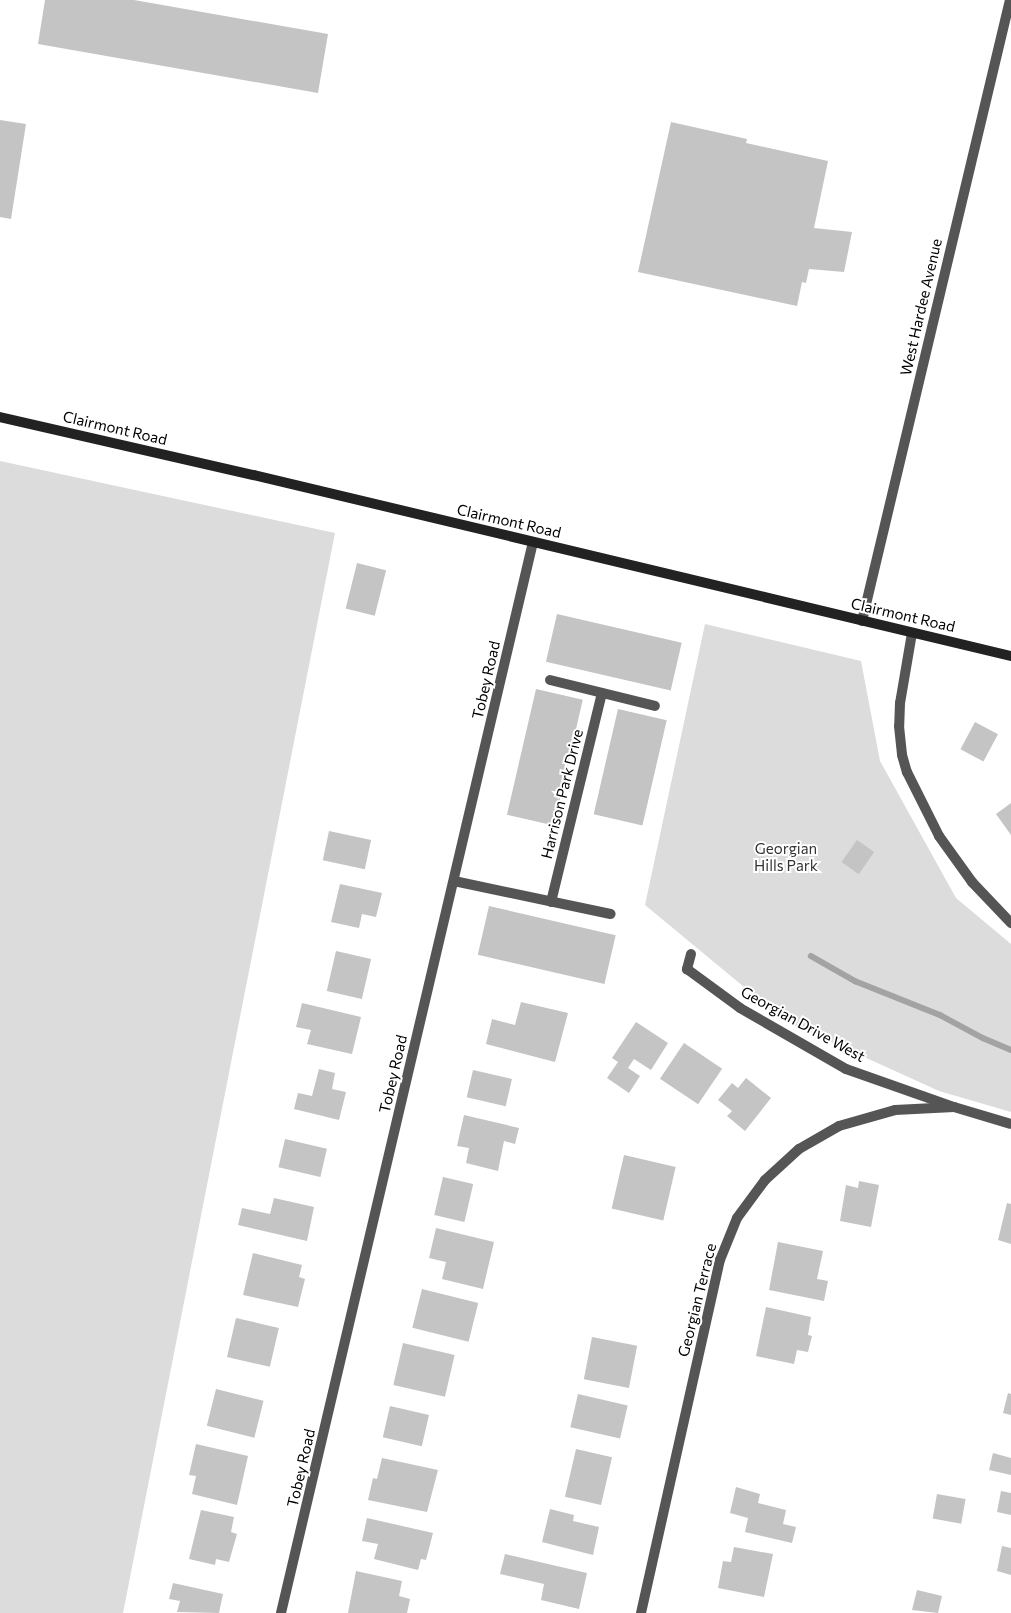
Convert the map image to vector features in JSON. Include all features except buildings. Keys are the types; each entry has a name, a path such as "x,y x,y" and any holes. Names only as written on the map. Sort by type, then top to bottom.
{"main road":[{"name":"Clairmont Road","path":"0,417 1011,656"}],"street":[{"name":"West Hardee Avenue","path":"862,621 1010,0"},
{"name":"Tobey Road","path":"281,1613 533,542"},
{"path":"912,632 900,703 899,726 902,755 907,772 939,836 972,882 1011,923"},
{"path":"550,680 656,706"},
{"name":"Harrison Park Drive","path":"552,902 602,693"},
{"path":"454,881 611,914"},
{"name":"Georgian Drive West","path":"691,954 688,968 740,1008 846,1069 954,1107 1011,1124"},
{"name":"Georgian Terrace","path":"641,1613 720,1260 737,1218 765,1180 799,1149 839,1126 895,1110 954,1107"}],"green space":[{"path":"0,461 335,533 123,1613 0,1613"},
{"name":"Georgian Hills Park","path":"705,624 861,661 880,761 956,898 1011,944 1011,1112 939,1091 785,1021 645,905"}],"waterway":[{"path":"811,956 855,981 940,1015 983,1038 1011,1050"}]}
